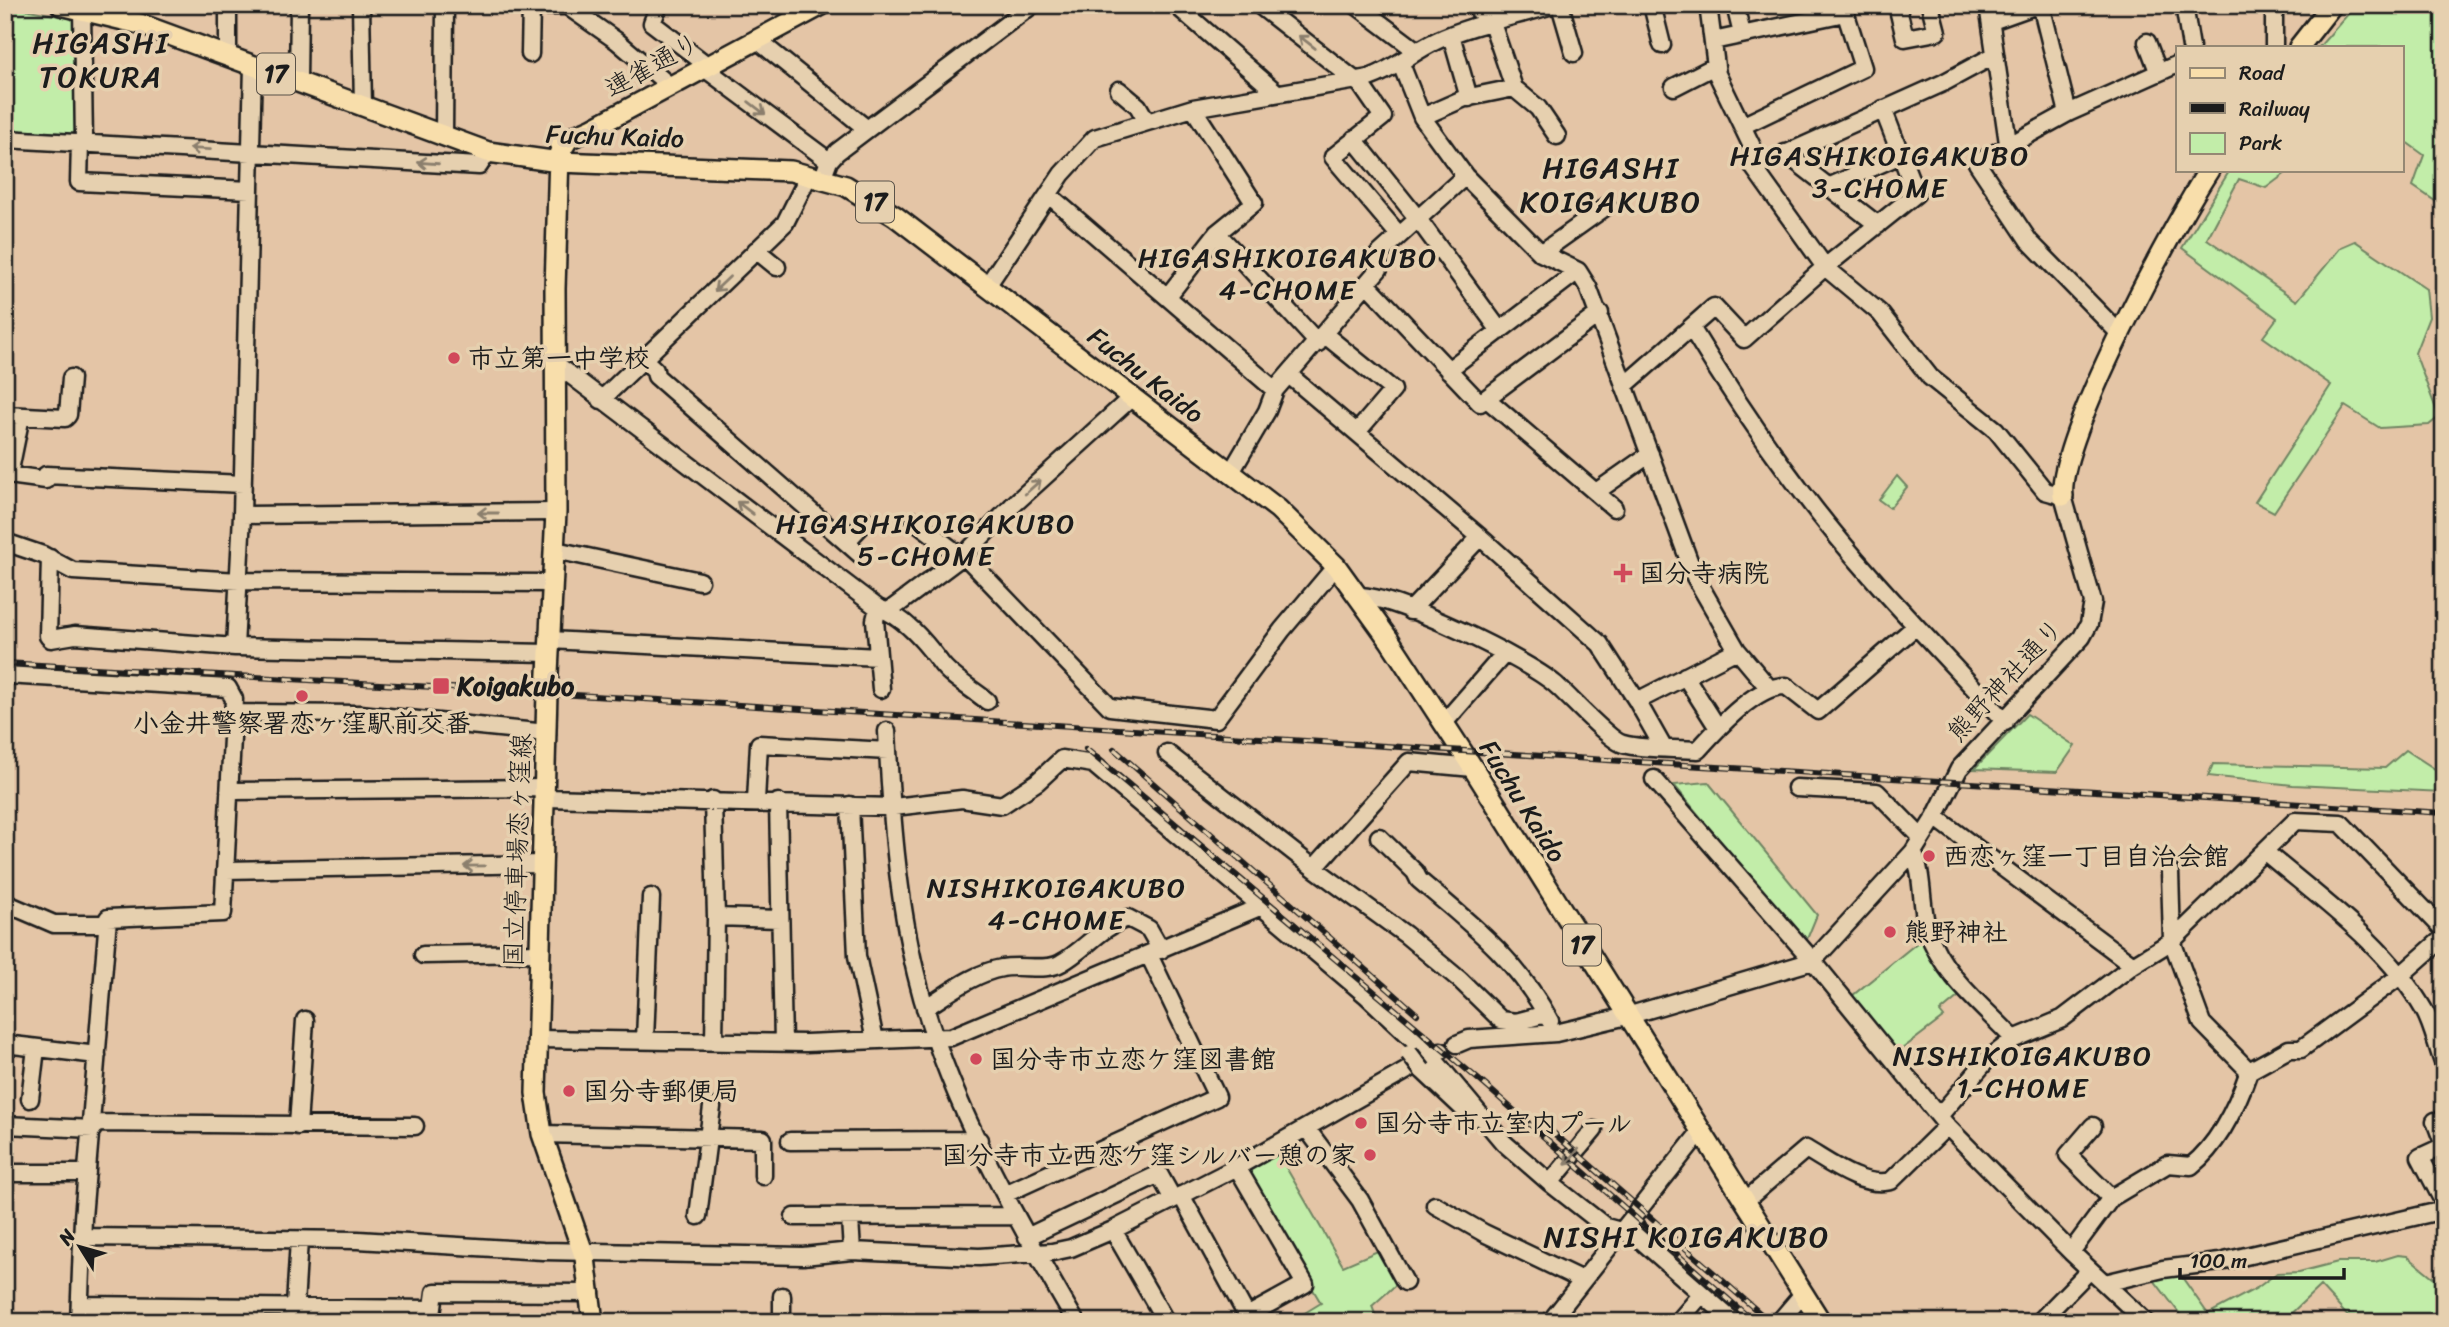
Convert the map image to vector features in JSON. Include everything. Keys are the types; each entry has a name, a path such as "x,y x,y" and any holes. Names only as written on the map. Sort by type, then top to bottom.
{"main road":[{"name":"Fuchu Kaido","path":"61,5 140,24 488,152 520,159 820,171 869,198 987,286 1278,509 1336,566 1360,597 1473,768 1821,1322"},
{"name":"連雀通り","path":"520,159 569,138 822,5"},
{"path":"2300,46 2332,5"},
{"path":"559,162 562,146 569,138"},
{"name":"国立停車場恋ヶ窪線","path":"559,162 556,512 536,1093 542,1134 583,1251 594,1322"},
{"name":"熊野神社通り","path":"2063,496 2063,472 2077,430 2172,231 2208,172"}],"street":[{"path":"228,5 228,55"},
{"path":"298,82 299,5"},
{"path":"361,5 363,106"},
{"path":"444,5 444,136"},
{"path":"659,5 652,23 705,66 820,171"},
{"path":"601,400 785,223 820,171 867,129 1032,5"},
{"path":"1259,5 1354,79 1383,117 1332,157 1399,234"},
{"path":"1356,5 1416,51"},
{"path":"1473,5 1492,23 1514,88 1538,108 1557,136"},
{"path":"987,286 1050,196 1062,174 1095,138 1146,120 1193,108 1369,78 1401,64 1416,51 1451,35 1552,5"},
{"path":"1560,5 1574,53"},
{"path":"1653,5 1662,45"},
{"path":"1708,5 1716,66 1760,163"},
{"path":"1735,5 1742,34"},
{"path":"1897,5 1905,38 1937,32 1930,5"},
{"path":"2184,5 2191,46"},
{"path":"2274,5 2274,46"},
{"path":"530,54 531,6 567,6 617,41 670,86"},
{"path":"2008,143 1990,13 2030,6 2068,113"},
{"path":"1185,8 1277,93"},
{"path":"86,9 79,182 250,190"},
{"path":"1713,41 1742,34 1800,13 1844,9 1863,68 1742,126"},
{"path":"1451,35 1469,98"},
{"path":"756,39 867,129"},
{"path":"2147,41 2158,71"},
{"path":"1995,55 1943,83 1754,168 1825,267 1880,313 1930,377 1996,430 2045,491 2063,496"},
{"path":"1401,64 1422,117 1465,176 1541,253 1578,271 1600,313 1624,386 1695,577 1737,650 1768,687"},
{"path":"235,646 243,484 253,65"},
{"path":"2121,335 2029,240 1977,163 2008,143 2068,113 2176,65"},
{"path":"1674,86 1716,66"},
{"path":"1422,117 1469,98 1514,88"},
{"path":"1119,90 1138,106 1146,120"},
{"path":"1168,296 1217,233 1254,203 1193,108"},
{"path":"1624,386 1714,307 1744,339 1825,267 1916,194 1883,109"},
{"path":"5,139 479,166 488,152"},
{"path":"1354,139 1418,219 1500,331"},
{"path":"1785,153 1878,225"},
{"path":"1828,187 1900,155"},
{"path":"1230,474 1267,411 1275,390 1379,269 1378,255 1465,176"},
{"path":"1050,196 1275,390"},
{"path":"1541,253 1607,206"},
{"path":"1217,233 1321,339 1393,390 1357,432"},
{"path":"756,250 777,267"},
{"path":"1447,370 1578,271"},
{"path":"1367,284 1480,403 1489,400 1600,313"},
{"path":"1692,329 1732,396 1806,498 1916,626 2005,722"},
{"path":"643,359 655,370 656,376 863,556"},
{"path":"556,364 883,609 935,652 940,662 987,701"},
{"path":"1289,375 1480,537 1600,644 1663,747"},
{"path":"71,378 68,415 65,418 13,416 9,475 46,480 46,475 243,484"},
{"path":"880,689 875,620 883,609 963,556 1012,506 1132,397"},
{"path":"1489,400 1614,508"},
{"path":"1596,492 1650,454"},
{"name":"熊野神社通り","path":"1813,961 1917,845 1935,817 1954,776 2082,637 2092,613 2093,602 2063,496"},
{"path":"242,515 556,512"},
{"path":"846,542 866,521"},
{"path":"915,521 963,556 1110,707 1216,719 1282,630 1336,566"},
{"path":"1410,611 1480,537"},
{"path":"5,542 50,558 73,571 239,581 553,583"},
{"path":"555,550 700,581"},
{"path":"50,558 48,636 51,639 75,635 235,646 550,647 878,657"},
{"path":"1360,597 1375,597 1505,653 1555,684 1620,744 1698,750 1718,728 1768,687 1786,686 1818,711 1916,626"},
{"path":"1637,701 1737,650"},
{"path":"1443,724 1505,653"},
{"path":"5,675 228,688 233,692 223,913 108,918 93,1126 87,1172 79,1322"},
{"path":"1685,676 1718,728"},
{"path":"233,713 360,714 547,733"},
{"path":"887,731 902,902 925,1008 979,1140 1027,1237 1076,1322"},
{"path":"755,801 759,744 888,751"},
{"path":"1167,753 1314,868 1406,935 1501,1020 1516,1022 1546,1014"},
{"path":"229,791 545,793 894,807 962,799 1002,805 1037,782 1062,759 1093,764 1436,1054 1500,1139"},
{"path":"1314,868 1409,762 1473,768"},
{"path":"1654,779 1813,961 1943,1121 2071,1252 2146,1322"},
{"path":"1796,788 1877,792 1917,845 1923,913 1936,950 1945,965 2014,1039"},
{"path":"713,800 716,917 714,1041"},
{"path":"778,802 783,1043"},
{"path":"850,805 858,956 875,1040"},
{"path":"1935,817 2133,965"},
{"path":"1745,1201 1806,1149 1857,1177 1881,1183 1891,1181 1943,1121 1986,1060 2014,1039 2062,1019 2133,965 2172,941 2295,821 2341,823 2444,930"},
{"path":"1380,837 1415,872 1419,880 1502,951 1536,994 1556,1033"},
{"path":"2264,851 2367,939 2400,976 2425,1011 2444,1065"},
{"path":"226,870 542,864"},
{"path":"2170,872 2172,941 2202,1023 2249,1071"},
{"path":"645,1039 651,897"},
{"path":"537,1039 783,1043 951,1037 1262,906"},
{"path":"7,908 54,924 107,924"},
{"path":"716,917 780,919"},
{"path":"925,1008 973,978 999,968 1060,964 1092,937 1128,918 1149,929 1155,953 1217,1097 1005,1194"},
{"path":"2071,1252 2112,1198 2168,1164 2191,1166 2200,1158 2240,1098 2249,1071 2289,1049 2301,1049 2400,976 2444,937"},
{"path":"423,955 539,953"},
{"path":"1457,1044 1469,1039 1556,1033 1627,1016 1813,961"},
{"path":"1326,962 1327,972 1381,1021 1422,1070 1466,1113 1500,1139 1549,1184 1606,1227 1635,1235 1734,1322"},
{"path":"298,1126 305,1020"},
{"path":"5,1044 97,1055"},
{"path":"30,1099 36,1048"},
{"path":"83,1237 299,1240 803,1256 852,1251 979,1257 1037,1254 1071,1248 1113,1230 1237,1167 1436,1054"},
{"path":"698,1216 712,1107"},
{"path":"2435,1122 2444,1145 2420,1157 2444,1203"},
{"path":"5,1125 415,1126"},
{"path":"1312,1126 1360,1200 1405,1282"},
{"path":"2093,1126 2068,1155 2112,1198"},
{"path":"1549,1184 1594,1130"},
{"path":"1550,1322 1701,1130"},
{"path":"542,1134 706,1140 763,1139 763,1176"},
{"path":"790,1141 979,1140"},
{"path":"1027,1237 1159,1174 1177,1197 1247,1316 1305,1284 1237,1167"},
{"path":"5,1173 87,1172"},
{"path":"1435,1205 1484,1234 1582,1280"},
{"path":"2105,1283 2163,1269 2220,1262 2444,1210"},
{"path":"794,1217 850,1219 1016,1216"},
{"path":"850,1219 852,1251"},
{"path":"1113,1230 1166,1322"},
{"path":"295,1314 299,1240"},
{"path":"2039,1322 2090,1270"},
{"path":"80,1304 295,1314 431,1315 435,1292 591,1293"},
{"path":"1678,1322 1702,1294"},
{"path":"1779,1322 1802,1295"},
{"path":"782,1296 782,1322"}],"green space":[{"path":"5,5 74,19 75,134 5,130"},
{"path":"2356,5 2444,5 2444,207 2413,186 2424,155 2404,140 2404,46 2320,46"},
{"path":"2229,172 2287,172 2266,188 2239,179 2207,239 2297,301 2341,247 2355,241 2426,289 2429,317 2415,353 2439,417 2429,425 2380,428 2345,406 2274,512 2255,502 2331,385 2263,337 2277,318 2182,248"},
{"path":"1897,476 1907,487 1890,508 1879,500"},
{"path":"2027,714 2075,746 2057,772 1974,769"},
{"path":"2406,750 2444,775 2444,792 2293,785 2208,776 2213,764 2385,768"},
{"path":"1708,782 1817,915 1805,944 1674,785"},
{"path":"1923,938 1965,991 1940,1012 1944,1017 1898,1052 1852,996"},
{"path":"1276,1150 1343,1266 1380,1250 1399,1282 1372,1306 1378,1322 1290,1322 1321,1303 1243,1172"},
{"path":"2398,1255 2407,1256 2444,1286 2444,1322 2353,1322 2320,1286 2282,1322 2214,1322 2208,1315 2196,1322 2186,1322 2154,1280 2179,1273 2208,1314 2257,1288 2277,1273 2299,1272 2338,1262 2375,1262"}],"railway":[{"path":"5,663 628,698 2444,813"},
{"path":"1086,749 1485,1085 1754,1322"},
{"path":"1114,749 1417,1014"},
{"path":"1549,1129 1770,1322"}],"place":[{"name":"市立第一中学校","path":"454,358"},
{"name":"国分寺病院","path":"1623,573"},
{"name":"Koigakubo","path":"441,686"},
{"name":"小金井警察署恋ヶ窪駅前交番","path":"302,696"},
{"name":"西恋ヶ窪一丁目自治会館","path":"1929,856"},
{"name":"熊野神社","path":"1890,932"},
{"name":"国分寺市立恋ケ窪図書館","path":"976,1059"},
{"name":"国分寺郵便局","path":"569,1091"},
{"name":"国分寺市立室内プール","path":"1361,1123"},
{"name":"国分寺市立西恋ケ窪シルバー憩の家","path":"1370,1155"}],"district":[{"name":"HIGASHI TOKURA","path":"101,60"},
{"name":"HIGASHIKOIGAKUBO 3-CHOME","path":"1880,171"},
{"name":"HIGASHI KOIGAKUBO","path":"1611,185"},
{"name":"HIGASHIKOIGAKUBO 4-CHOME","path":"1288,273"},
{"name":"HIGASHIKOIGAKUBO 5-CHOME","path":"926,539"},
{"name":"NISHIKOIGAKUBO 4-CHOME","path":"1057,903"},
{"name":"NISHIKOIGAKUBO 1-CHOME","path":"2023,1071"},
{"name":"NISHI KOIGAKUBO","path":"1687,1237"}]}
